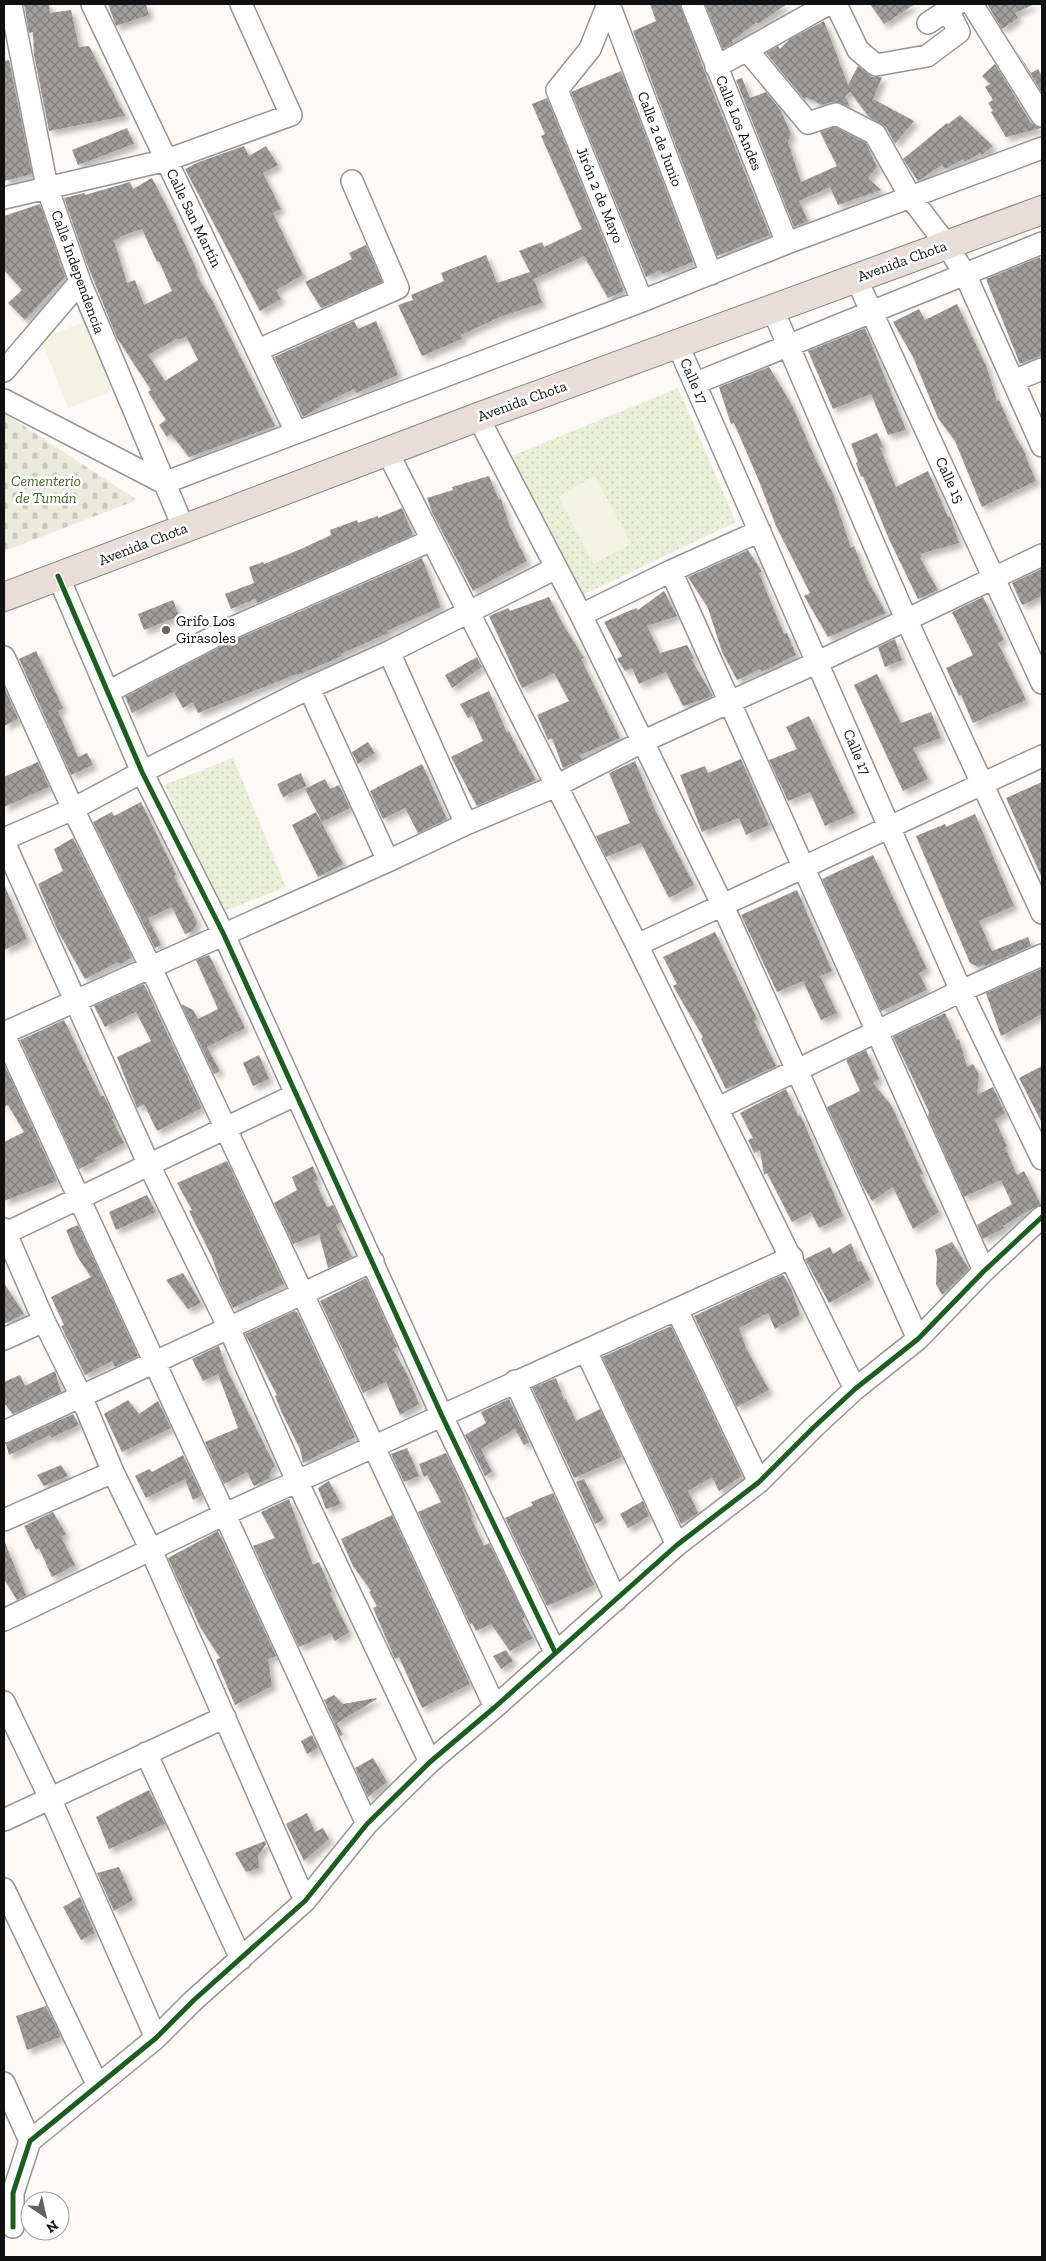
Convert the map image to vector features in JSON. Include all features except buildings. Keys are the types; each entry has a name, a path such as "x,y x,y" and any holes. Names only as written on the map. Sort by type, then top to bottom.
{"highway":[{"name":"Avenida Chota","path":"4,597 478,417 1042,210"}],"street":[{"name":"Calle Independencia","path":"11,4 12,48 47,187 80,282 184,529"},
{"name":"Calle San Martín","path":"92,4 296,432"},
{"path":"4,198 167,160 291,115 241,4"},
{"name":"Jirón 2 de Mayo","path":"608,4 590,49 557,90 642,301"},
{"name":"Calle 2 de Junio","path":"608,4 711,274"},
{"name":"Calle Los Andes","path":"692,4 787,243"},
{"path":"716,68 828,4"},
{"path":"836,4 858,50 876,65 927,56 960,32 953,7 928,23"},
{"path":"972,4 1042,116"},
{"path":"747,50 808,123 836,114 875,134 911,198 946,244 965,274 1042,446"},
{"path":"4,400 164,483 642,301 787,243 1042,148"},
{"path":"258,350 398,288 352,181"},
{"path":"696,384 1042,243"},
{"name":"Calle 15","path":"856,278 995,577 1042,683"},
{"path":"4,371 80,282"},
{"path":"773,310 906,619 1042,913"},
{"name":"Calle 17","path":"677,343 960,990 1042,1159"},
{"path":"1013,381 1042,369"},
{"path":"478,417 644,741 723,906 918,1338"},
{"path":"387,451 637,945 792,1257 855,1389"},
{"path":"581,616 671,571 760,531"},
{"path":"108,692 225,630 432,540"},
{"path":"367,1824 4,1034 74,1000 151,968 466,824 556,786 644,741 818,662 1042,555"},
{"path":"430,1762 297,1481 229,1328 150,1165 74,1000 4,840 72,809 309,688 389,652 556,568"},
{"path":"671,571 984,1272"},
{"path":"58,576 142,772 224,935 295,1096 373,1262 442,1416 555,1652"},
{"path":"389,652 466,824"},
{"path":"4,657 72,809 151,968 224,1129 494,1707"},
{"path":"309,688 388,861"},
{"path":"637,945 1042,756"},
{"path":"718,1108 960,990 1042,955"},
{"path":"295,1096 79,1199 4,1232 44,1321 81,1396 113,1472 151,1550 305,1901"},
{"path":"13,2227 8,2197 30,2141 97,2084 156,2038 194,2000 305,1901 367,1824 430,1762 677,1545 759,1482 855,1389 918,1338 1042,1217"},
{"path":"4,1620 372,1446 678,1310 792,1257"},
{"path":"4,1432 373,1262"},
{"path":"678,1310 759,1482"},
{"path":"4,1339 44,1321"},
{"path":"586,1351 677,1545"},
{"path":"515,1382 616,1600"},
{"path":"4,1520 113,1472"},
{"path":"4,1702 50,1798 156,2038"},
{"path":"4,1820 225,1716"},
{"path":"146,1753 241,1959"},
{"path":"4,1889 97,2084"},
{"path":"4,2083 30,2141"}],"green space":[{"path":"86,321 112,391 68,408 41,339"},
{"path":"678,388 736,522 583,595 509,457"},
{"name":"Cementerio de Tumán","path":"4,413 137,500 4,551"},
{"path":"595,476 631,544 593,564 558,496"},
{"path":"233,758 286,887 225,911 164,785"}],"cycle path":[{"path":"58,576 142,772 224,935 442,1416 555,1652"},
{"path":"13,2227 13,2193 30,2141 156,2038 194,2000 305,1901 367,1824 430,1762 495,1707 677,1545 759,1482 855,1389 918,1339 984,1271 1042,1217"}],"place":[{"name":"Grifo Los Girasoles","path":"166,630"}]}
